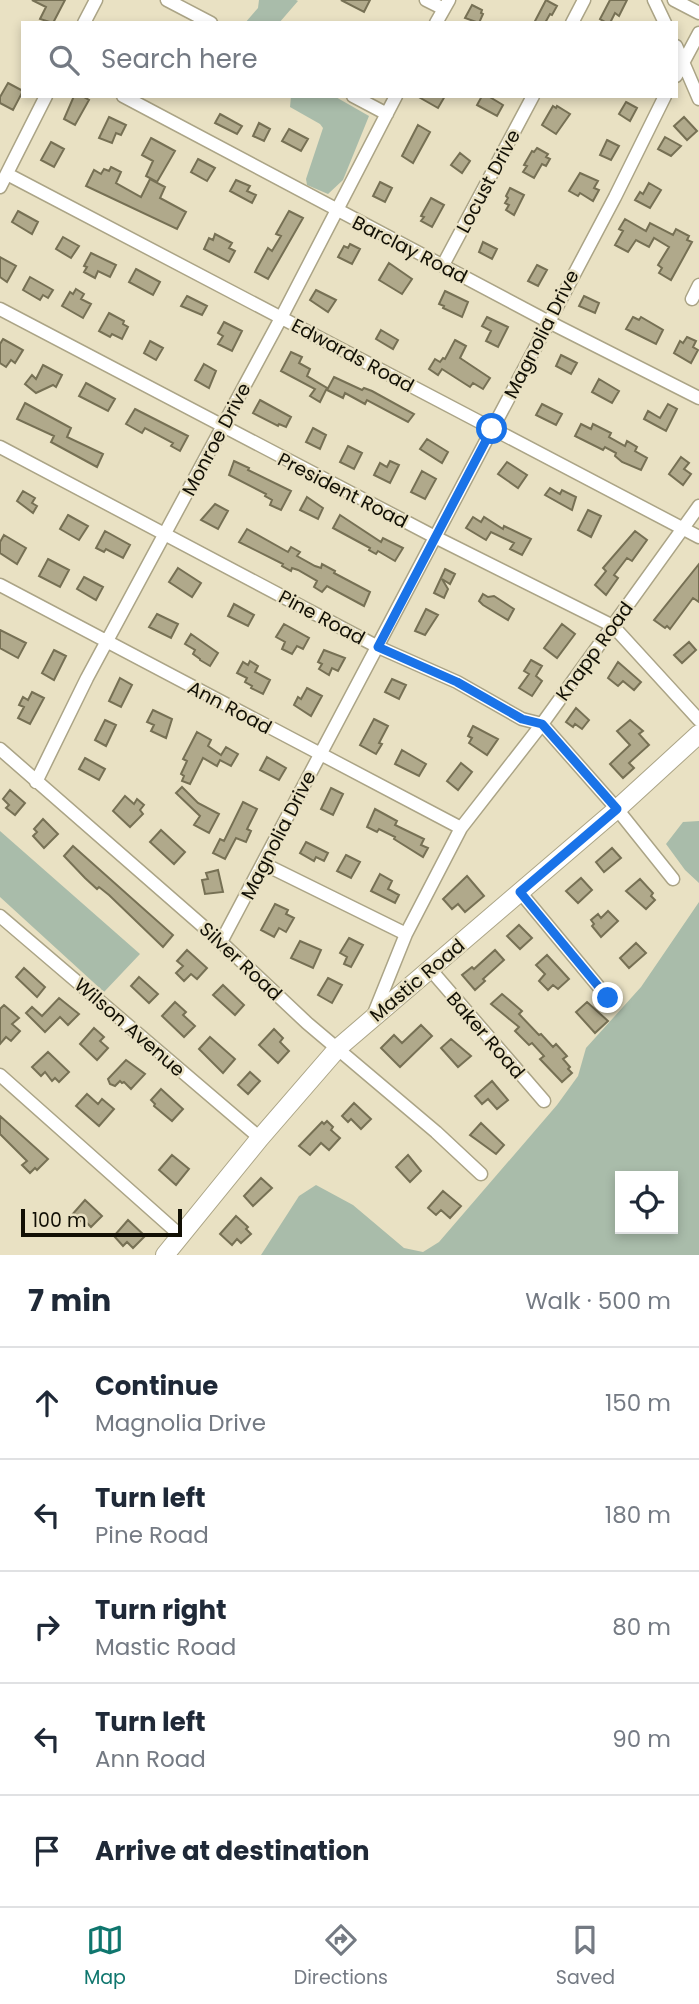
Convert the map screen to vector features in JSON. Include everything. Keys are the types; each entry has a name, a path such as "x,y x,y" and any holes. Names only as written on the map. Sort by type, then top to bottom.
{"main road":[{"name":"Mastic Road","path":"165,1255 338,1048 617,809 699,734"}],"street":[{"path":"85,21 96,0"},
{"path":"167,0 207,21"},
{"path":"426,0 446,5 437,21"},
{"path":"573,21 584,0"},
{"path":"654,0 664,21"},
{"path":"674,0 699,13"},
{"path":"678,72 699,33"},
{"path":"678,50 699,99"},
{"path":"0,187 45,98"},
{"name":"Barclay Road","path":"127,98 548,322 699,398"},
{"path":"357,98 387,114"},
{"name":"Monroe Drive","path":"36,782 106,641 281,318 395,98"},
{"name":"Locust Drive","path":"443,265 532,98"},
{"name":"Magnolia Drive","path":"221,942 664,98"},
{"name":"Edwards Road","path":"7,174 699,537"},
{"path":"692,299 699,285"},
{"name":"President Road","path":"0,309 222,427 613,626 699,720"},
{"name":"Pine Road","path":"0,447 378,647 457,682 522,719 542,724 617,809 673,879"},
{"name":"Knapp Road","path":"372,1018 406,934 461,828 542,724 699,506"},
{"name":"Ann Road","path":"0,585 461,828"},
{"name":"Silver Road","path":"0,749 481,1174"},
{"path":"264,864 406,934"},
{"path":"520,892 608,998"},
{"name":"Wilson Avenue","path":"0,916 260,1139"},
{"name":"Baker Road","path":"429,969 544,1101"},
{"path":"0,1075 181,1237"}],"green space":[{"path":"259,0 298,1 281,21 247,21 258,8"},
{"path":"291,98 338,98 369,116 343,180 328,194 307,185 306,179 323,128 290,107"},
{"path":"699,821 699,883 685,870 666,844 683,822"},
{"path":"0,831 140,954 104,992 0,897"},
{"path":"699,902 699,1255 261,1255 299,1196 316,1185 353,1205 404,1248 423,1252 439,1242 557,1105 578,1076 586,1048 641,987"}],"building":[{"path":"32,0 65,0 54,21 40,19 46,7"},
{"path":"341,0 370,0 364,12"},
{"path":"546,0 557,6 546,21 535,21"},
{"path":"610,0 627,0 619,16 615,13 611,21 600,19"},
{"path":"472,5 482,10 480,21 465,18"},
{"path":"8,83 21,90 13,110 0,103 0,97"},
{"path":"73,98 89,100 75,125 64,119"},
{"path":"420,98 444,98 438,108"},
{"path":"481,98 491,98 503,105 497,116 477,105"},
{"path":"626,102 637,108 630,121 619,114"},
{"path":"553,106 570,114 556,134 542,125"},
{"path":"220,114 242,126 237,134 215,123"},
{"path":"109,117 126,125 121,135 116,133 112,143 99,138"},
{"path":"684,117 697,131 687,140 674,126"},
{"path":"259,123 270,129 264,141 253,136"},
{"path":"418,125 430,132 413,163 402,156"},
{"path":"289,129 308,139 301,151 282,141"},
{"path":"665,137 681,146 671,156 658,149"},
{"path":"151,138 175,151 157,182 146,176 153,161 142,155"},
{"path":"607,140 619,146 611,160 600,155"},
{"path":"51,142 64,149 54,167 41,160"},
{"path":"537,148 548,154 546,157 550,159 546,166 542,164 534,178 523,172 532,151"},
{"path":"460,153 470,161 462,173 451,165"},
{"path":"198,159 215,168 207,181 191,172"},
{"path":"111,167 121,172 116,183 141,197 150,179 165,187 160,198 186,212 177,229 86,186 94,170 101,174 104,169 109,171"},
{"path":"580,173 598,181 594,188 599,190 593,201 580,193 578,196 569,191"},
{"path":"236,180 250,186 247,191 256,195 252,203 230,191"},
{"path":"380,182 392,188 385,202 373,196"},
{"path":"649,183 661,190 650,208 635,200 640,192 643,194"},
{"path":"510,188 524,195 514,215 506,210 509,205 505,203 508,198 506,196"},
{"path":"431,198 444,205 432,227 421,221"},
{"path":"18,211 38,222 32,234 12,222"},
{"path":"289,211 303,218 268,279 255,272 268,248 272,251 281,236 276,234"},
{"path":"625,219 646,231 650,223 673,235 676,229 689,236 687,240 692,242 671,280 659,273 662,268 658,265 669,247 654,238 649,247 636,240 628,252 615,245 623,231 619,229"},
{"path":"215,234 232,243 229,248 235,251 229,262 204,249 209,238 213,240"},
{"path":"63,237 79,246 71,258 56,249"},
{"path":"483,242 497,249 492,259 479,252"},
{"path":"350,244 360,249 352,264 338,257 344,246 348,248"},
{"path":"91,253 116,265 110,277 98,271 95,278 84,272"},
{"path":"0,257 16,266 7,282 0,277"},
{"path":"389,263 412,279 402,294 379,280"},
{"path":"537,265 547,270 538,286 528,281"},
{"path":"136,269 160,282 153,295 129,282"},
{"path":"30,277 53,290 48,298 43,295 40,300 23,290"},
{"path":"76,289 84,294 81,299 91,304 83,318 62,306 70,292 73,294"},
{"path":"316,290 336,300 328,312 310,300"},
{"path":"445,291 468,302 462,317 439,304"},
{"path":"187,296 207,306 202,315 181,306"},
{"path":"584,296 599,303 595,313 579,306"},
{"path":"109,313 124,321 123,324 128,327 122,339 99,331"},
{"path":"487,317 508,327 498,347 486,341 491,331 482,326"},
{"path":"633,317 639,320 641,317 663,330 656,344 626,329"},
{"path":"224,322 242,331 232,351 218,344 223,336 218,333"},
{"path":"381,330 398,340 393,349 376,339"},
{"path":"687,337 696,341 693,347 698,350 691,363 674,353 680,341 683,343"},
{"path":"3,339 23,350 15,363 11,360 6,367 0,363 0,344"},
{"path":"455,340 466,346 460,358 490,378 483,389 473,383 470,387 442,369 438,375 429,369 435,359 440,362 445,359"},
{"path":"150,341 163,348 156,360 144,353"},
{"path":"291,352 302,357 299,363 310,369 307,376 327,388 320,402 310,396 315,389 281,371"},
{"path":"561,355 577,363 571,374 556,366"},
{"path":"204,364 216,371 209,388 195,380"},
{"path":"43,365 62,375 56,387 53,385 36,393 25,384 32,375 36,379"},
{"path":"334,377 362,390 364,388 372,391 414,414 408,422 367,400 365,404 345,393 343,398 327,390"},
{"path":"599,379 619,391 612,403 592,392"},
{"path":"86,383 115,399 108,411 79,396"},
{"path":"260,400 291,417 286,427 279,424 278,426 253,413"},
{"path":"25,403 71,428 67,437 103,454 97,467 51,442 54,436 17,419"},
{"path":"542,404 562,414 556,425 536,415"},
{"path":"668,404 677,409 666,431 644,419 648,411 660,418"},
{"path":"135,409 188,436 180,451 171,446 173,443 145,428 142,433 126,424"},
{"path":"581,424 591,429 593,424 611,433 609,437 625,446 627,441 637,447 635,451 647,458 641,470 622,462 615,456 616,453 605,447 603,450 575,436"},
{"path":"313,428 326,435 320,449 306,442"},
{"path":"427,439 448,452 442,463 420,449"},
{"path":"348,446 362,453 354,469 340,462"},
{"path":"681,457 689,463 684,469 691,474 683,485 669,474"},
{"path":"234,461 291,491 281,510 270,505 272,500 265,496 266,494 229,475"},
{"path":"390,461 399,465 390,483 374,475 380,463 387,467"},
{"path":"507,462 527,475 518,488 498,474"},
{"path":"422,471 436,479 425,499 411,492"},
{"path":"550,488 560,494 562,490 576,497 572,510 545,495"},
{"path":"23,491 35,498 32,503 37,506 33,513 17,501"},
{"path":"307,497 323,508 318,519 300,510"},
{"path":"215,504 228,511 218,529 201,520"},
{"path":"588,510 601,516 591,537 578,530"},
{"path":"68,515 88,526 79,540 60,529"},
{"path":"340,515 381,542 383,538 403,548 395,561 378,551 376,554 333,528"},
{"path":"473,517 481,522 484,517 503,529 504,526 531,539 522,555 510,549 514,543 491,532 486,540 466,528"},
{"path":"247,529 288,552 291,547 300,552 297,556 321,568 322,564 370,592 364,606 327,586 322,592 314,587 317,581 298,570 292,568 291,571 282,566 283,564 239,542"},
{"path":"105,531 130,545 123,558 106,549 104,552 96,548"},
{"path":"635,531 647,540 632,561 627,558 614,575 618,578 606,595 595,585 606,571 603,568"},
{"path":"4,535 26,548 17,564 0,553 0,542"},
{"path":"48,559 69,570 60,587 39,576"},
{"path":"699,564 699,602 693,598 670,629 667,626 665,628 654,620"},
{"path":"178,568 201,583 192,597 169,582"},
{"path":"445,569 455,574 450,584 442,579 448,589 444,598 434,593"},
{"path":"84,577 103,587 96,600 77,589"},
{"path":"483,594 494,596 514,609 508,620 479,601"},
{"path":"234,604 254,615 248,626 228,616"},
{"path":"426,609 438,615 425,635 415,631"},
{"path":"157,614 178,624 171,638 149,627"},
{"path":"284,624 309,638 303,649 297,646 292,654 282,649 285,642 276,637"},
{"path":"562,624 575,634 557,658 544,648"},
{"path":"0,630 26,643 18,658 0,648"},
{"path":"191,634 218,653 210,666 193,654 195,650 185,644"},
{"path":"689,642 696,650 682,663 674,655"},
{"path":"54,650 66,656 54,680 42,673"},
{"path":"324,650 345,658 338,671 332,668 329,675 319,669 322,664 318,662"},
{"path":"531,660 542,666 536,676 542,681 532,696 519,688 529,674 524,671"},
{"path":"250,661 258,666 255,672 270,680 263,694 251,688 252,686 245,682 247,678 237,673 243,662 248,665"},
{"path":"618,662 641,682 634,690 623,681 618,686 608,678"},
{"path":"120,678 132,685 121,707 109,701"},
{"path":"392,679 406,685 399,699 385,692"},
{"path":"307,688 322,696 311,716 294,705"},
{"path":"32,692 44,698 30,724 18,718 24,707 19,705 23,697 28,700"},
{"path":"576,708 589,720 582,729 566,722"},
{"path":"153,710 172,719 166,738 151,731 154,725 147,722"},
{"path":"374,719 388,726 376,754 360,745"},
{"path":"105,720 116,725 106,746 95,740"},
{"path":"630,720 643,731 639,734 649,745 629,763 634,768 623,778 610,764 630,745 617,731"},
{"path":"473,726 498,739 487,755 469,743 472,738 468,736"},
{"path":"197,732 211,740 208,746 221,755 226,747 238,754 231,766 220,760 217,766 203,758 190,784 182,781 184,776 181,774 187,761 183,759"},
{"path":"402,750 426,764 419,776 395,764"},
{"path":"267,757 286,768 279,780 260,770"},
{"path":"85,758 105,769 99,780 79,769"},
{"path":"461,763 472,772 458,790 447,781"},
{"path":"182,787 198,803 219,814 209,833 194,825 200,816 176,793"},
{"path":"331,788 343,794 333,815 321,809"},
{"path":"10,790 25,803 15,815 6,808 9,805 3,799"},
{"path":"125,796 134,804 137,799 144,805 140,810 143,814 130,827 113,811"},
{"path":"243,802 257,809 247,829 251,831 246,842 236,838 225,859 213,853 220,839 224,841"},
{"path":"375,809 397,821 395,825 424,839 421,845 428,848 423,857 394,839 395,837 379,829 377,832 367,827"},
{"path":"43,819 58,834 44,848 33,836 37,832 34,829"},
{"path":"161,830 185,852 174,864 150,842"},
{"path":"306,842 328,853 324,861 316,857 314,861 300,853"},
{"path":"73,846 173,935 163,947 64,856"},
{"path":"612,848 621,858 604,872 596,862"},
{"path":"346,855 360,862 351,878 337,871"},
{"path":"218,870 223,892 205,894 202,880 208,879 206,873"},
{"path":"380,874 392,881 388,889 399,895 395,903 371,891"},
{"path":"467,876 484,896 465,912 458,904 452,909 443,899"},
{"path":"581,878 592,890 578,903 566,891"},
{"path":"640,879 653,893 651,896 655,900 646,909 626,891"},
{"path":"275,904 288,910 286,914 294,918 286,932 279,928 274,937 261,930"},
{"path":"608,911 618,921 601,937 592,926 594,924 591,920 598,914 601,918"},
{"path":"519,925 532,938 520,949 507,936"},
{"path":"349,938 363,945 351,967 344,964 347,957 340,953"},
{"path":"300,941 321,950 313,968 291,958"},
{"path":"636,943 646,953 629,968 620,958"},
{"path":"187,950 207,968 197,979 191,974 184,981 176,973 183,966 177,961"},
{"path":"495,950 504,960 475,990 462,975 472,967 474,969"},
{"path":"547,955 569,979 558,989 553,985 548,990 539,981 545,974 536,965"},
{"path":"24,968 45,987 37,997 16,977"},
{"path":"139,977 158,994 149,1003 131,986"},
{"path":"328,978 342,985 332,1003 318,995"},
{"path":"223,985 244,1005 235,1015 213,995"},
{"path":"502,994 522,1011 519,1014 539,1035 553,1047 556,1044 567,1056 563,1059 572,1073 562,1082 540,1059 544,1056 515,1031 519,1027 491,1004"},
{"path":"59,998 79,1014 68,1025 60,1017 45,1032 26,1013 32,1007 42,1016"},
{"path":"175,1002 186,1012 183,1015 195,1026 184,1037 162,1016"},
{"path":"587,1002 608,1021 595,1033 576,1012"},
{"path":"4,1005 19,1018 12,1024 20,1031 11,1041 6,1037 0,1044 0,1009"},
{"path":"421,1025 432,1036 400,1067 381,1048 394,1035 402,1043"},
{"path":"94,1028 104,1037 100,1041 108,1048 97,1060 80,1044"},
{"path":"274,1029 283,1038 280,1042 289,1051 278,1063 259,1045"},
{"path":"210,1037 235,1059 223,1073 199,1049"},
{"path":"451,1039 471,1056 458,1067 441,1048"},
{"path":"48,1052 69,1072 59,1082 55,1078 52,1081 45,1072 41,1076 32,1067"},
{"path":"126,1060 145,1074 131,1089 120,1081 115,1086 110,1084 108,1079"},
{"path":"250,1072 260,1081 248,1094 238,1085"},
{"path":"492,1081 508,1100 497,1109 488,1099 482,1104 475,1096"},
{"path":"161,1089 183,1109 172,1121 154,1106 151,1100"},
{"path":"87,1094 98,1104 102,1099 114,1109 99,1126 76,1106"},
{"path":"354,1103 371,1119 361,1129 351,1119 348,1122 342,1116"},
{"path":"0,1116 48,1159 37,1170 35,1168 30,1173 22,1165 27,1161 0,1134"},
{"path":"327,1121 333,1127 331,1130 340,1138 329,1150 321,1143 310,1155 299,1146 322,1122 324,1124"},
{"path":"481,1123 504,1145 496,1154 470,1135"},
{"path":"172,1155 189,1169 176,1185 159,1170"},
{"path":"408,1155 421,1171 410,1182 396,1167"},
{"path":"261,1178 272,1188 253,1206 244,1196"},
{"path":"443,1191 461,1206 450,1218 441,1210 436,1215 428,1208"},
{"path":"85,1200 102,1216 91,1227 83,1219 78,1223 71,1216"},
{"path":"236,1216 248,1227 246,1229 251,1234 241,1243 237,1239 232,1245 220,1234"},
{"path":"128,1220 145,1236 133,1248 127,1242 123,1246 114,1236"}],"route":[{"path":"492,429 378,647 457,682 522,719 542,724 617,809 520,892 608,998"}]}
